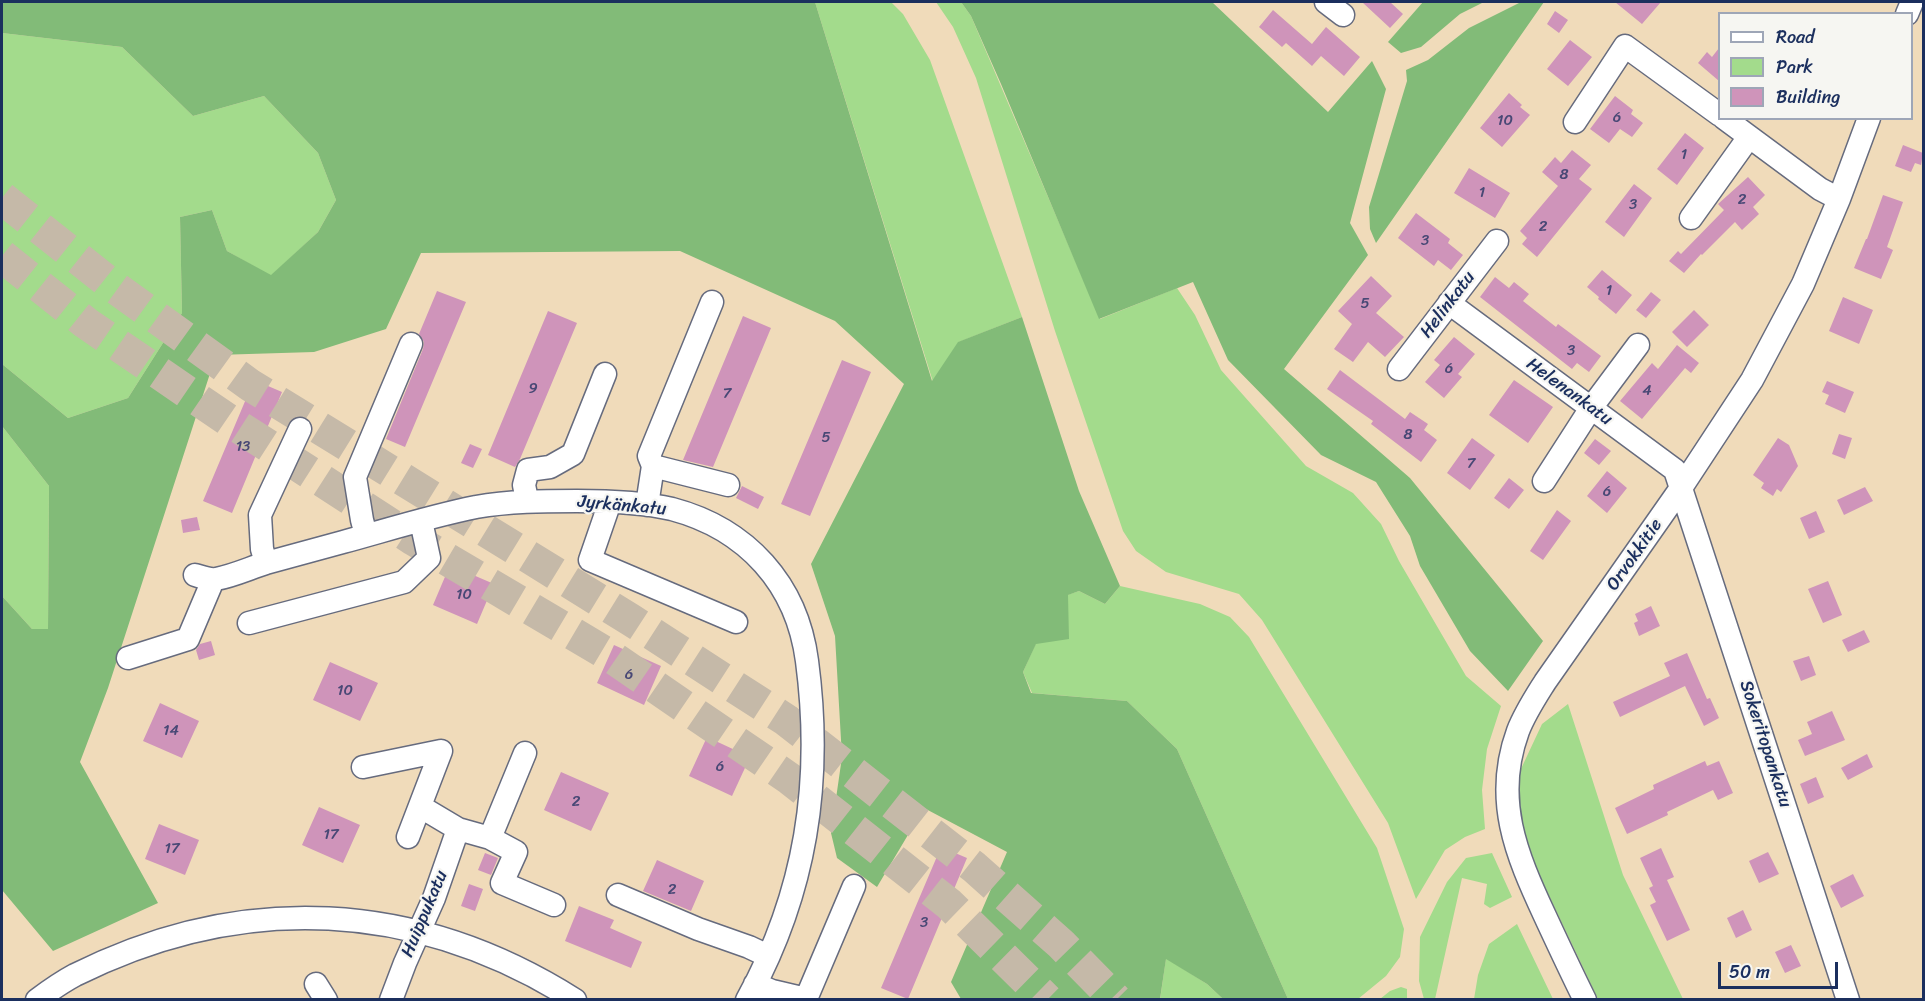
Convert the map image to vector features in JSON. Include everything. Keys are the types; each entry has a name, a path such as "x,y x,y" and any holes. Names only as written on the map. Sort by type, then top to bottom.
{"street":[{"path":"1575,122 1625,46 1718,114"},
{"path":"1727,120 1820,189 1839,199"},
{"name":"Orvokkitie","path":"1585,999 1519,860 1511,829 1507,800 1510,759 1518,732 1528,709 1681,488 1752,380 1803,284 1839,199 1868,120"},
{"path":"1691,218 1749,136"},
{"name":"Helinkatu","path":"1399,369 1497,241"},
{"path":"647,505 653,466 649,456 712,302"},
{"name":"Helenankatu","path":"1449,303 1676,470 1681,488"},
{"path":"366,535 355,477 411,344"},
{"path":"1544,481 1591,408 1638,345"},
{"path":"526,500 524,485 528,470 550,467 573,454 605,374"},
{"path":"266,563 262,549 261,515 300,429"},
{"path":"653,466 728,485"},
{"name":"Sokeritopankatu","path":"1681,488 1848,999"},
{"name":"Jyrkänkatu","path":"128,658 188,639 204,578 476,507 526,500 647,505 671,509 720,528 756,555 782,586 794,608 805,650 814,737 808,826 798,872 777,936 751,992"},
{"path":"610,502 590,560 736,622"},
{"path":"249,623 404,582 429,558 422,520"},
{"path":"363,766 441,751 408,837"},
{"path":"490,838 525,753"},
{"path":"421,807 458,829 490,838 516,852 502,883 554,905"},
{"name":"Huippukatu","path":"391,999 434,898 458,829"},
{"path":"751,992 772,991 806,999 854,886"},
{"path":"618,895 768,956"},
{"path":"37,999 74,975 157,940 227,924 314,916 379,923 459,942 504,960 575,999"}],"green space":[{"path":"2,2 815,2 932,381 958,342 1022,317 1079,491 1120,586 1105,604 1079,591 1068,595 1069,639 1036,644 1023,672 1031,693 1127,701 1177,749 1288,999 1223,999 1207,984 1166,959 1160,999 961,999 951,982 1007,852 924,808 877,887 837,858 831,833 842,757 835,636 811,564 904,384 835,321 680,251 421,253 386,329 314,352 216,355 108,688 80,762 158,903 53,951 2,890 2,596 32,629 48,629 49,486 2,426 2,364 68,418 128,398 182,313 180,217 212,210 227,251 271,275 318,232 336,200 318,153 264,96 193,116 122,47 2,33"},
{"path":"815,2 891,2 903,14 930,60 1022,317 959,342 933,382"},
{"path":"936,2 961,2 971,16 1100,319 1177,288 1195,315 1221,370 1306,466 1353,493 1381,524 1399,561 1466,676 1501,706 1487,749 1482,790 1485,829 1465,837 1445,850 1416,899 1388,823 1262,620 1239,594 1166,572 1136,551 1123,531 1055,331 976,78 953,27"},
{"path":"961,2 1212,2 1328,112 1372,61 1386,89 1350,223 1368,255 1284,369 1410,478 1543,641 1508,691 1470,651 1420,566 1410,536 1376,482 1321,455 1228,360 1193,282 1099,319 1001,84 971,16"},
{"path":"1423,2 1484,2 1460,14 1421,47 1401,53 1388,42"},
{"path":"1521,2 1544,2 1376,243 1370,229 1369,207 1407,81 1406,70 1428,60 1469,28"},
{"path":"2,33 122,47 193,116 264,96 318,153 336,200 318,232 271,276 227,251 212,210 180,217 182,313 128,398 68,418 2,364"},
{"path":"2,426 49,486 48,629 32,629 2,596"},
{"path":"1120,586 1200,604 1230,617 1249,637 1377,848 1404,929 1400,957 1386,976 1358,999 1288,999 1177,749 1127,701 1032,693 1023,672 1036,643 1067,595 1079,591 1105,604"},
{"path":"1568,704 1623,875 1683,999 1598,999 1533,862 1518,808 1520,771 1542,724"},
{"path":"1492,853 1512,897 1490,908 1484,904 1487,884 1462,878 1435,999 1424,999 1419,981 1420,937 1447,882 1466,858"},
{"path":"1517,924 1553,999 1474,999 1478,975 1489,944"},
{"path":"1166,958 1207,984 1223,999 1160,1000"},
{"path":"1401,987 1407,989 1407,999 1380,999 1390,991"}],"building":[{"path":"1362,2 1390,2 1403,14 1390,28"},
{"path":"1615,2 1661,2 1642,24"},
{"path":"1273,10 1312,44 1326,27 1360,57 1344,76 1321,56 1312,66 1286,43 1282,47 1259,27"},
{"path":"1555,11 1568,20 1559,33 1547,24"},
{"path":"1570,40 1592,57 1568,86 1547,69"},
{"path":"1718,49 1718,80 1698,63 1707,52 1712,57"},
{"path":"1509,93 1530,115 1502,147 1480,128"},
{"path":"1615,96 1633,110 1631,114 1643,123 1632,137 1620,129 1609,143 1590,129"},
{"path":"1685,133 1704,148 1677,185 1657,169"},
{"path":"1903,145 1923,153 1921,165 1915,163 1911,172 1895,166"},
{"path":"1572,150 1591,165 1579,179 1592,189 1537,257 1522,244 1527,238 1520,231 1558,186 1542,172 1555,157 1561,163"},
{"path":"1469,168 1510,193 1495,218 1454,193"},
{"path":"1748,177 1765,195 1753,207 1759,214 1742,230 1735,222 1684,273 1669,261 1678,251 1681,254 1724,210 1718,204"},
{"path":"1634,184 1652,198 1624,237 1605,222"},
{"path":"1883,195 1903,202 1887,247 1893,250 1881,279 1854,268"},
{"path":"1416,213 1450,239 1448,243 1463,255 1451,270 1438,260 1434,266 1398,238"},
{"path":"1602,270 1632,295 1616,314 1587,287"},
{"path":"1371,276 1392,296 1376,313 1404,337 1385,357 1368,342 1353,362 1334,349 1352,324 1338,311"},
{"path":"1495,277 1509,288 1514,282 1529,294 1523,301 1556,327 1558,324 1601,356 1589,372 1577,363 1572,369 1480,297"},
{"path":"437,291 466,302 405,447 386,439 423,349 424,342 419,334"},
{"path":"1651,292 1661,300 1646,318 1636,310"},
{"path":"1843,297 1873,310 1859,344 1829,331"},
{"path":"1694,310 1709,325 1687,347 1672,332"},
{"path":"548,311 577,323 515,467 488,455"},
{"path":"743,316 771,328 713,467 683,460"},
{"path":"1454,337 1475,354 1458,374 1462,377 1444,398 1425,382 1440,365 1434,360"},
{"path":"1677,345 1699,363 1691,373 1685,368 1642,419 1620,401 1652,363 1658,369"},
{"path":"842,360 871,372 810,516 781,504"},
{"path":"1340,370 1405,419 1410,412 1428,424 1424,430 1437,440 1421,462 1371,424 1373,421 1327,389"},
{"path":"254,380 282,392 232,513 203,501"},
{"path":"1514,380 1553,407 1528,443 1489,415"},
{"path":"1827,381 1854,392 1845,413 1825,404 1829,395 1822,392"},
{"path":"1839,434 1852,438 1845,459 1832,454"},
{"path":"1472,438 1495,455 1470,490 1447,473"},
{"path":"1778,438 1789,445 1798,466 1781,492 1777,489 1773,496 1761,488 1764,483 1753,475"},
{"path":"1595,439 1611,451 1599,465 1584,453"},
{"path":"470,444 482,449 473,468 461,463"},
{"path":"1607,471 1627,488 1607,513 1587,496"},
{"path":"1509,478 1524,490 1509,509 1494,498"},
{"path":"742,486 764,497 758,509 736,498"},
{"path":"1865,487 1873,501 1844,515 1837,500"},
{"path":"1557,510 1571,521 1543,560 1530,551"},
{"path":"1816,511 1825,532 1809,539 1800,518"},
{"path":"197,517 200,530 183,533 181,520"},
{"path":"450,565 494,584 477,624 433,605"},
{"path":"1828,581 1842,615 1823,623 1808,589"},
{"path":"1651,606 1660,626 1639,636 1634,623 1638,621 1635,614"},
{"path":"1864,630 1870,642 1848,652 1842,640"},
{"path":"211,641 215,655 199,660 196,650 200,644"},
{"path":"614,645 661,666 644,705 597,683"},
{"path":"1687,653 1707,699 1710,698 1719,718 1704,726 1685,686 1620,717 1613,702 1670,676 1664,663"},
{"path":"1809,656 1816,675 1801,681 1793,661"},
{"path":"330,662 378,683 360,721 313,700"},
{"path":"160,703 199,721 182,758 143,741"},
{"path":"1832,711 1845,740 1805,756 1798,740 1812,734 1807,722"},
{"path":"707,737 750,757 732,796 689,776"},
{"path":"1867,754 1873,767 1848,780 1841,768"},
{"path":"1705,761 1707,766 1719,761 1733,793 1718,800 1713,790 1627,834 1615,808 1654,789 1653,785"},
{"path":"561,772 609,793 591,831 544,810"},
{"path":"1816,777 1824,797 1808,804 1800,784"},
{"path":"319,807 360,825 343,863 302,845"},
{"path":"159,824 199,840 185,875 145,859"},
{"path":"941,847 967,858 908,999 881,988"},
{"path":"1661,848 1674,877 1667,880 1690,930 1667,941 1650,905 1656,902 1649,888 1653,886 1640,858"},
{"path":"1768,852 1779,874 1759,883 1749,861"},
{"path":"485,853 498,858 491,875 478,870"},
{"path":"657,860 704,881 691,911 643,891"},
{"path":"1853,874 1864,896 1841,908 1830,886"},
{"path":"469,884 483,889 475,911 461,906"},
{"path":"579,906 614,920 610,928 642,942 631,968 565,941"},
{"path":"1743,910 1752,930 1736,938 1727,918"},
{"path":"1791,945 1801,966 1785,973 1775,952"}],"tunnel":[{"path":"2,198 113,286 250,385 631,620 786,720 974,867 1061,944 1116,1000"},
{"path":"2,256 86,323 228,420 413,539 609,655 790,779 949,904 1047,1000"}]}
